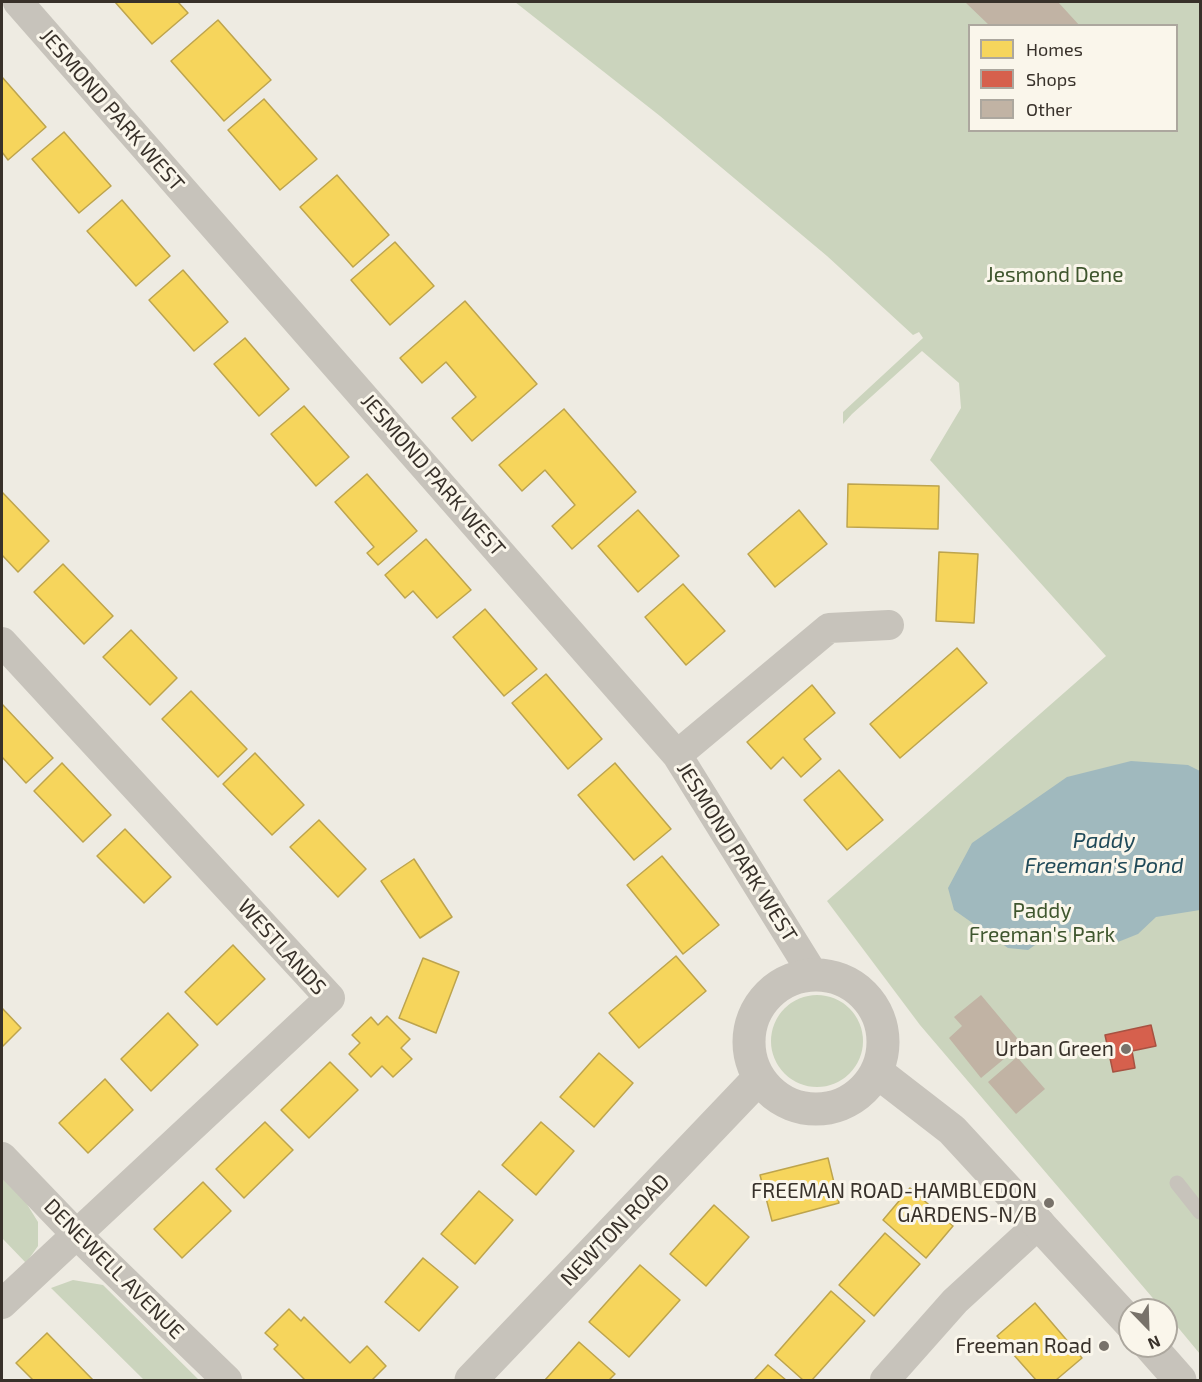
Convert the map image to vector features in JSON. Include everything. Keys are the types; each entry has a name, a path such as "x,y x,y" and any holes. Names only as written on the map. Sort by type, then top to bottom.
{"street":[{"name":"JESMOND PARK WEST","path":"18,2 677,755 813,974"},
{"path":"677,755 829,628 889,625"},
{"name":"WESTLANDS","path":"2,642 330,998 76,1234"},
{"path":"813,974 836,978 857,988 873,1005 882,1027 883,1050 877,1072 865,1089 849,1101 830,1108 809,1110 789,1105 772,1094 758,1079 750,1060 748,1040 752,1020 761,1002 775,988 793,978 813,974"},
{"path":"877,1072 952,1130 1118,1310"},
{"name":"NEWTON ROAD","path":"471,1380 758,1079"},
{"name":"DENEWELL AVENUE","path":"2,1157 76,1234 227,1380"},
{"path":"885,1380 955,1300 1040,1223"},
{"path":"2,1304 76,1234"},
{"path":"1161,1358 1180,1380"}],"lane":[{"path":"1177,1183 1200,1212"}],"green space":[{"path":"515,2 1200,2 1200,1354 1178,1327 1178,1298 1153,1298 920,1025 827,901 1106,656 930,460 961,408 959,383 922,351 843,424 843,412 923,338 919,332 913,335 827,256 660,116"},
{"path":"817,995 835,999 849,1009 859,1023 863,1041 859,1059 849,1073 835,1083 817,1087 799,1083 785,1073 775,1059 771,1041 775,1023 785,1009 799,999"},
{"path":"2,1177 25,1201 38,1222 38,1246 26,1263 2,1238"},
{"path":"73,1280 103,1285 199,1380 144,1380 51,1288"}],"water":[{"name":"Paddy Freeman's Pond","path":"1131,761 1188,765 1200,771 1200,910 1156,917 1138,934 1113,944 1066,931 1048,936 1028,950 1008,948 954,910 948,888 972,843 1067,777"}],"building: Homes":[{"path":"115,2 178,2 188,13 152,44"},
{"path":"218,20 271,80 224,121 171,61"},
{"path":"2,77 46,127 8,160 2,152"},
{"path":"264,99 317,159 280,190 228,130"},
{"path":"64,132 111,186 79,213 32,159"},
{"path":"337,175 389,235 353,267 300,207"},
{"path":"122,200 170,256 136,286 87,231"},
{"path":"395,242 434,286 390,325 351,280"},
{"path":"183,270 228,322 194,351 149,300"},
{"path":"465,301 537,384 472,441 452,418 476,397 446,362 422,383 400,358"},
{"path":"245,338 289,389 259,416 214,364"},
{"path":"304,406 349,457 316,486 271,434"},
{"path":"564,409 636,492 572,549 552,526 575,505 545,470 522,491 499,465"},
{"path":"367,474 417,531 378,565 367,553 374,547 335,502"},
{"path":"848,484 939,486 938,529 847,527"},
{"path":"2,492 49,541 18,572 2,555"},
{"path":"638,510 679,556 638,592 598,546"},
{"path":"799,510 827,544 775,587 748,554"},
{"path":"426,539 471,590 437,618 413,591 405,598 385,575"},
{"path":"939,552 978,554 974,623 936,621"},
{"path":"63,564 113,616 84,644 34,592"},
{"path":"683,584 725,631 686,665 645,617"},
{"path":"485,609 537,669 504,696 453,637"},
{"path":"131,630 177,678 150,705 103,657"},
{"path":"957,648 987,683 900,758 870,724"},
{"path":"546,674 602,739 568,769 512,703"},
{"path":"812,685 835,713 804,739 821,759 801,777 783,757 771,769 747,742"},
{"path":"191,691 247,749 218,777 162,719"},
{"path":"2,704 53,758 26,783 2,757"},
{"path":"255,753 304,805 272,835 223,784"},
{"path":"62,763 111,815 83,842 34,791"},
{"path":"615,763 671,829 634,860 578,795"},
{"path":"839,770 883,820 847,850 804,800"},
{"path":"319,820 366,869 338,897 290,847"},
{"path":"125,829 171,877 144,903 97,856"},
{"path":"662,856 719,925 683,954 627,885"},
{"path":"414,859 452,917 420,938 381,881"},
{"path":"233,945 265,979 217,1025 185,992"},
{"path":"676,956 706,991 639,1048 609,1013"},
{"path":"423,958 459,972 436,1033 399,1018"},
{"path":"2,1008 21,1028 2,1047"},
{"path":"168,1013 198,1045 151,1091 121,1059"},
{"path":"387,1016 410,1039 401,1048 412,1059 393,1077 382,1066 371,1077 349,1054 360,1043 352,1035 371,1017 378,1025"},
{"path":"599,1053 633,1083 594,1127 560,1097"},
{"path":"330,1062 358,1090 309,1138 281,1110"},
{"path":"105,1079 133,1110 88,1153 59,1123"},
{"path":"265,1122 293,1150 244,1198 216,1169"},
{"path":"541,1122 574,1151 536,1195 502,1165"},
{"path":"828,1158 839,1203 772,1221 760,1175"},
{"path":"203,1182 231,1211 182,1258 154,1229"},
{"path":"910,1188 953,1226 926,1258 883,1220"},
{"path":"479,1191 513,1220 475,1264 441,1234"},
{"path":"714,1205 749,1237 706,1286 670,1254"},
{"path":"885,1233 920,1264 874,1316 839,1285"},
{"path":"423,1258 458,1287 419,1331 385,1302"},
{"path":"640,1265 680,1300 629,1357 589,1322"},
{"path":"831,1291 865,1321 812,1380 803,1380 775,1355"},
{"path":"1035,1303 1082,1358 1056,1380 1036,1380 997,1336"},
{"path":"289,1309 301,1321 304,1317 350,1363 367,1346 386,1366 372,1380 305,1380 274,1349 278,1345 265,1333"},
{"path":"47,1333 93,1380 33,1380 16,1363"},
{"path":"579,1342 615,1374 609,1380 545,1380"},
{"path":"768,1365 786,1380 754,1380"}],"building: Shops":[{"name":"Urban Green","path":"1151,1025 1156,1046 1132,1051 1135,1068 1113,1072 1105,1035"}],"building: Other":[{"path":"965,2 1058,2 1078,24 988,24"},
{"path":"981,995 1022,1044 981,1078 949,1038 962,1026 954,1017"},
{"path":"1017,1057 1045,1089 1016,1114 988,1082"}],"place":[{"name":"Urban Green","path":"1126,1049"},
{"name":"FREEMAN ROAD-HAMBLEDON GARDENS-N/B","path":"1049,1203"},
{"name":"Freeman Road","path":"1104,1346"}],"park label":[{"name":"Jesmond Dene","path":"1055,275"},
{"name":"Paddy Freeman's Park","path":"1042,923"}]}
